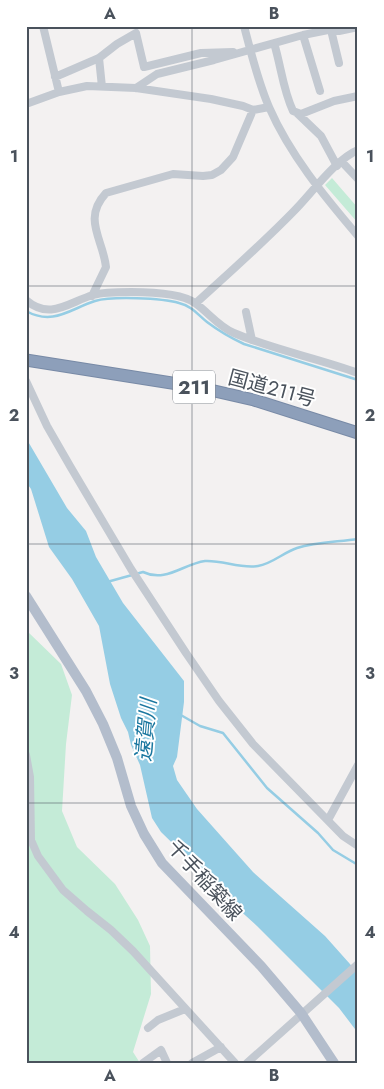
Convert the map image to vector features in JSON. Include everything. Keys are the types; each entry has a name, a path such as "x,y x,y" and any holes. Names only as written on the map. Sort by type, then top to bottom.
{"highway":[{"name":"国道211号","path":"26,360 188,386 254,400 358,433"}],"main road":[{"name":"千手稲築線","path":"26,596 86,691 103,724 117,758 131,806 144,834 162,863 303,1012 334,1063"}],"street":[{"path":"43,26 58,92"},
{"path":"244,26 269,107 292,150 317,186 358,236"},
{"path":"136,88 157,74 303,35 358,27"},
{"path":"336,29 339,63"},
{"path":"55,77 99,58 138,30 144,67 201,52 240,52"},
{"path":"303,35 320,91"},
{"path":"274,43 289,104 293,111 321,136 340,164 358,179"},
{"path":"99,58 102,87"},
{"path":"26,104 58,92 87,86 136,88 211,99 253,110 269,107"},
{"path":"297,113 301,114 334,101 358,96"},
{"path":"92,296 106,267 95,229 96,212 100,200 106,193 173,174 203,176 212,175 221,170 233,157 253,110"},
{"path":"196,304 294,211 340,164 358,150"},
{"path":"26,300 32,305 49,310 57,309 92,296 131,292 184,298 196,304 231,332 358,373"},
{"path":"246,312 252,340"},
{"path":"26,381 47,426 70,466 131,569 191,661 253,744 344,836 358,846"},
{"path":"26,755 30,777 31,840 38,856 63,890 133,951 235,1063"},
{"path":"328,820 358,765"},
{"path":"247,1063 357,965"},
{"path":"148,1028 158,1020 185,1009"},
{"path":"192,1063 221,1047"},
{"path":"143,1063 161,1050 167,1063"}],"green space":[{"path":"332,178 358,208 358,223 325,185"},
{"path":"26,630 61,664 72,695 66,744 62,811 77,847 115,884 138,920 150,946 151,994 133,1052 140,1063 26,1063"}],"water":[{"name":"遠賀川","path":"26,438 67,508 86,531 96,557 123,603 184,681 184,702 177,757 173,766 177,780 197,809 253,872 325,936 358,973 358,1033 339,1008 257,926 215,888 202,872 161,832 152,818 140,765 110,684 99,626 72,579 49,547 31,489 26,482"}],"waterway":[{"path":"26,311 36,315 53,317 103,299 137,298 171,301 188,306 207,322 244,344 358,380"},
{"path":"107,582 143,572 151,575 167,574 205,561 251,567 258,566 304,546 358,539"},
{"path":"179,714 200,726 223,733 267,788 318,833 333,850 358,865"}]}
